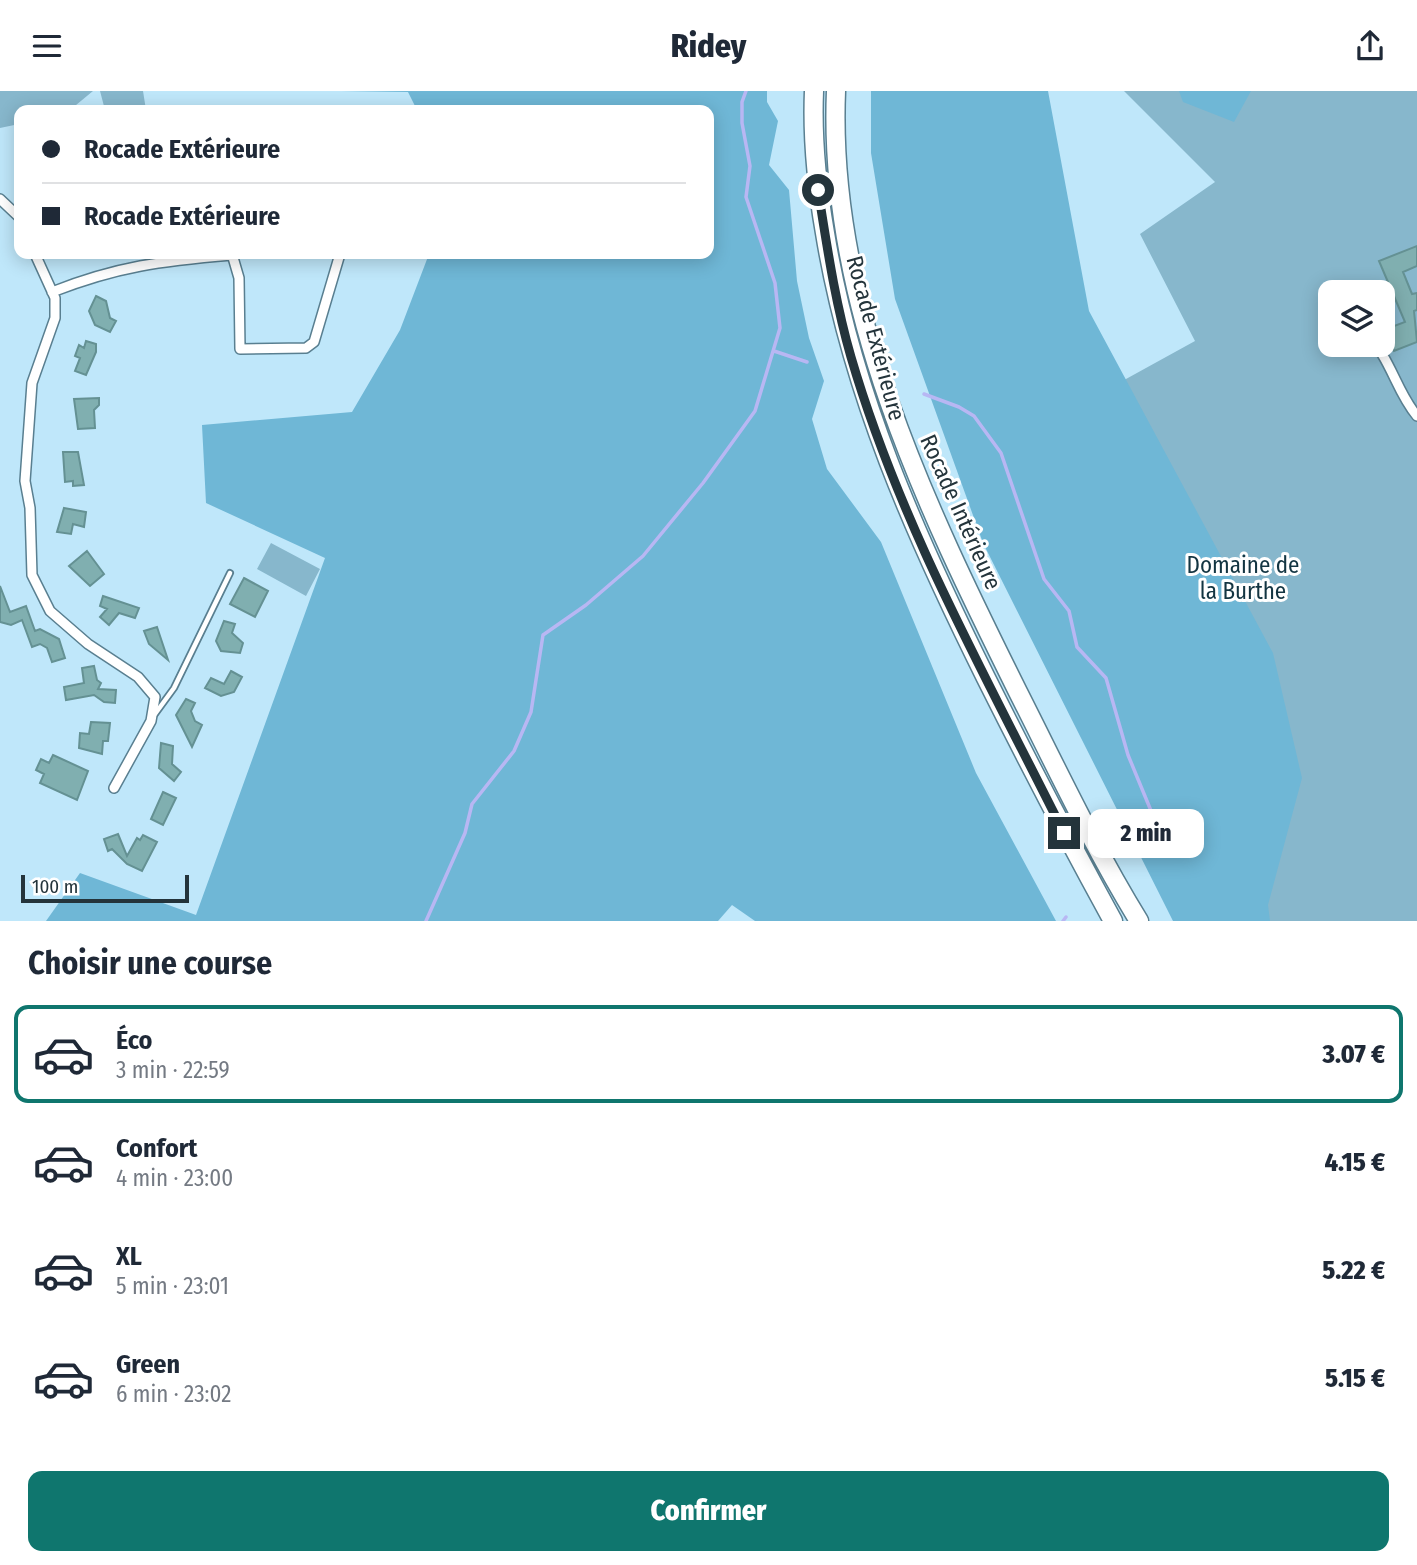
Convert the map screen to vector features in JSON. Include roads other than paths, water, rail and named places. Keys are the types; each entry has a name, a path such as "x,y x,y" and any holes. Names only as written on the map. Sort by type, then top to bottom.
{"highway":[{"name":"Rocade Extérieure","path":"814,91 818,190 834,292 851,358 882,450 950,605 1064,833 1113,921"},
{"name":"Rocade Intérieure","path":"836,91 840,184 853,267 874,355 900,432 978,611 1067,789 1139,921"}],"street":[{"path":"0,199 14,212"},
{"path":"38,259 52,292 55,318 32,383 26,481 30,508 32,575 50,611 88,643 138,677 155,697 150,721 114,787"},
{"path":"52,292 100,273 152,262 186,259"},
{"path":"233,259 239,278 240,349 306,348 314,342 339,259"},
{"path":"1384,357 1396,377 1403,400 1417,416"}],"lane":[{"path":"150,721 174,688 230,573"}],"waterway":[{"path":"426,921 465,833 472,804 514,751 531,712 543,635 586,605 643,556 703,483 755,411 780,328 775,283 746,197 750,166 742,123 742,102 746,91"},
{"path":"774,351 807,362"},
{"path":"924,394 959,407 974,416 1001,453 1044,579 1069,611 1077,647 1106,678 1128,755 1154,818"},
{"path":"1063,921 1066,917"}],"park label":[{"name":"Domaine de la Burthe","path":"1243,578"}]}
